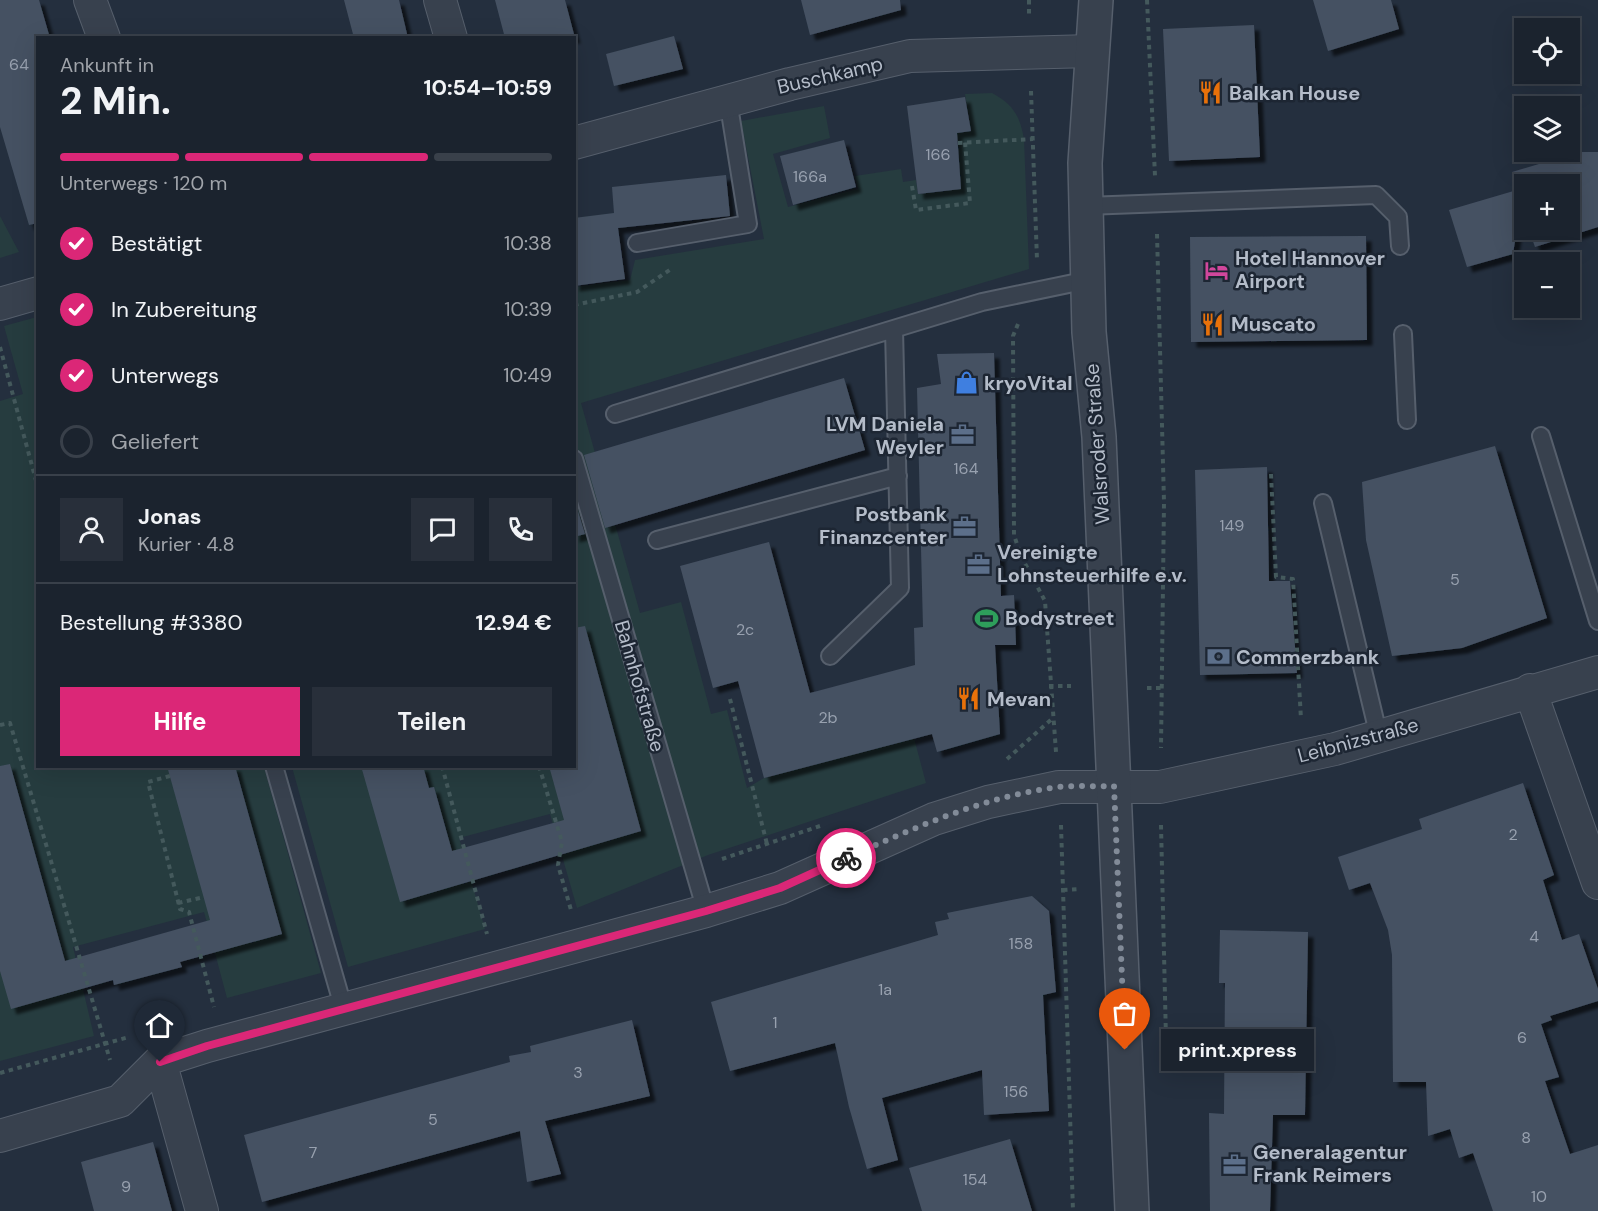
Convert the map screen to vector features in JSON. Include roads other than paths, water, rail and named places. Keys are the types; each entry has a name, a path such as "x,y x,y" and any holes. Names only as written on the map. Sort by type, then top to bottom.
{"street":[{"path":"90,0 103,36"},
{"path":"440,0 450,36"},
{"name":"Walsroder Straße","path":"1096,0 1085,163 1089,332 1099,437 1132,1211"},
{"name":"Buschkamp","path":"576,142 728,100 910,56 1092,51"},
{"path":"0,304 36,294"},
{"name":"Leibnizstraße","path":"1114,786 1160,787 1303,756 1379,737 1530,690 1598,672"},
{"path":"1530,690 1598,883"},
{"path":"0,1136 120,1101 160,1062 207,1046 706,911 780,888 934,819 988,802 1059,787 1114,786"},
{"path":"160,1062 201,1211"}],"lane":[{"path":"637,243 747,224 728,100"},
{"path":"1086,206 1376,195 1398,217 1400,246"},
{"path":"615,414 982,302 1088,280"},
{"path":"830,656 900,588 894,329"},
{"path":"1403,334 1407,420"},
{"path":"1541,436 1598,621"},
{"name":"Bahnhofstraße","path":"576,466 706,911"},
{"path":"657,540 898,476"},
{"path":"1323,503 1379,737"},
{"path":"275,768 344,1010"}],"place":[{"name":"Balkan House","path":"1211,93"},
{"name":"Hotel Hannover Airport","path":"1217,270"},
{"name":"Muscato","path":"1213,324"},
{"name":"kryoVital","path":"966,383"},
{"name":"LVM Daniela Weyler","path":"962,435"},
{"name":"Postbank Finanzcenter","path":"965,526"},
{"name":"Vereinigte Lohnsteuerhilfe e.v.","path":"979,564"},
{"name":"Bodystreet","path":"987,618"},
{"name":"Commerzbank","path":"1218,657"},
{"name":"Mevan","path":"969,699"},
{"name":"print.xpress","path":"1125,1050"},
{"name":"Generalagentur Frank Reimers","path":"1235,1164"}]}
